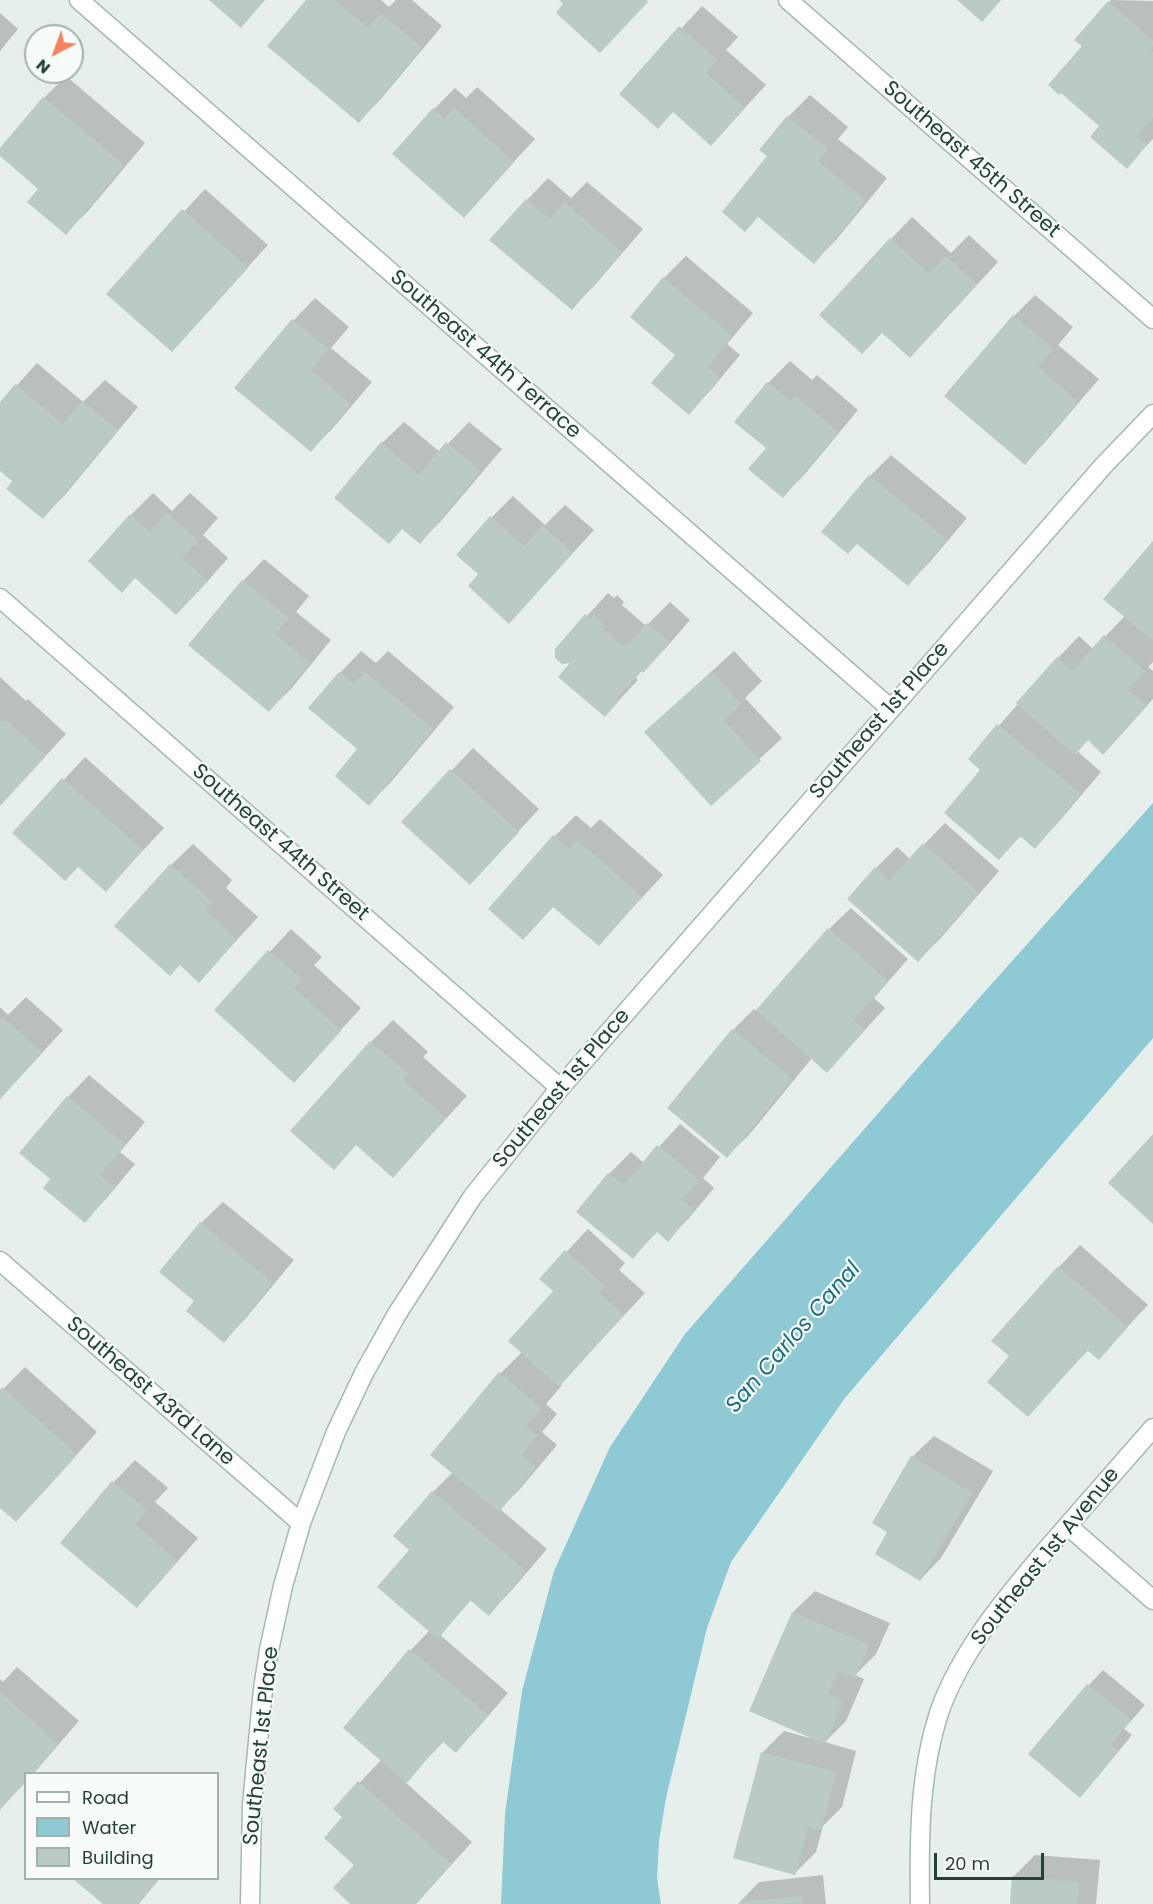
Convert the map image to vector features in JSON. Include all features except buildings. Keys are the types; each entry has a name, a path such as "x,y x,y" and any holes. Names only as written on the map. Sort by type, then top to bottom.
{"street":[{"name":"Southeast 44th Terrace","path":"79,0 891,709"},
{"name":"Southeast 45th Street","path":"788,0 1153,320"},
{"name":"Southeast 1st Place","path":"250,1904 252,1805 263,1689 283,1586 301,1523 336,1432 364,1372 397,1314 473,1197 560,1088 1104,465 1153,414"},
{"name":"Southeast 44th Street","path":"0,598 560,1088"},
{"name":"Southeast 43rd Lane","path":"0,1261 301,1523"},
{"name":"Southeast 1st Avenue","path":"920,1904 918,1835 921,1795 940,1710 958,1671 980,1634 1028,1572 1153,1428"},
{"path":"1068,1526 1153,1600"}],"water":[{"name":"San Carlos Canal","path":"1153,803 1153,1038 845,1398 731,1562 707,1628 666,1798 659,1841 657,1879 661,1904 501,1904 505,1814 522,1691 554,1571 610,1447 685,1334"}]}
